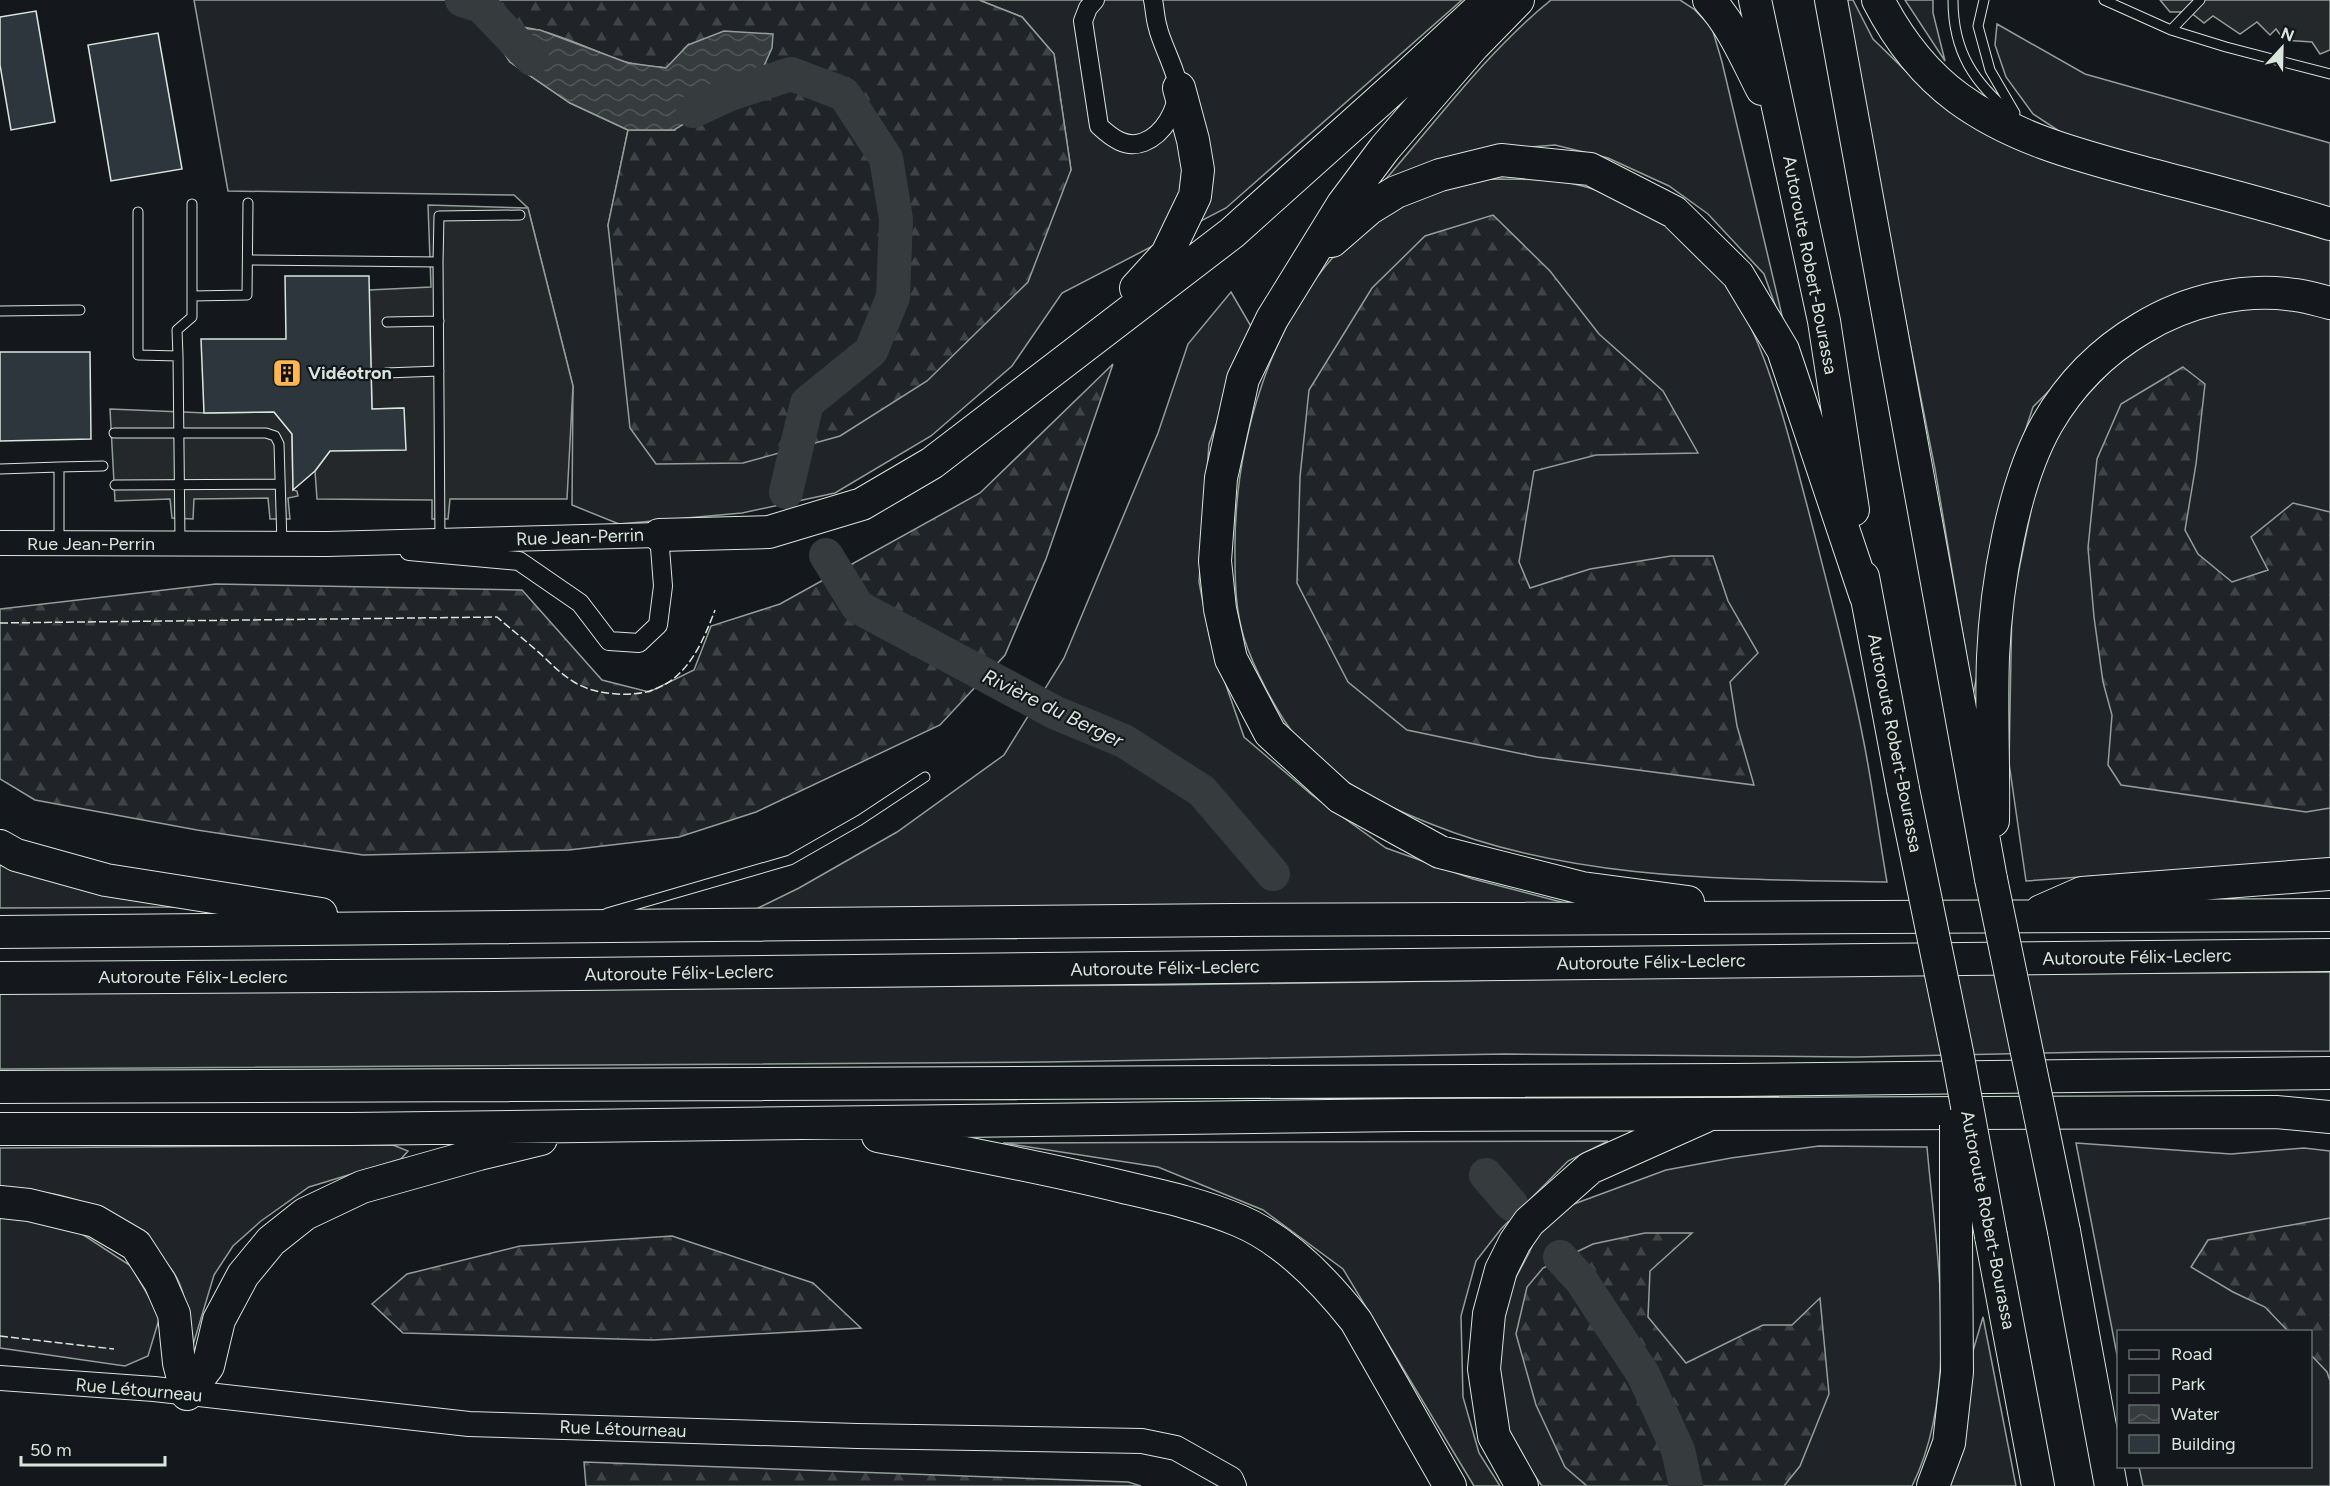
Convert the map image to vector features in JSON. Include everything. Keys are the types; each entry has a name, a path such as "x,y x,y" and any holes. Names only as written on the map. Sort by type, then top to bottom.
{"highway":[{"path":"659,535 769,532 862,504 932,463 1232,234 1489,0"},
{"path":"1518,0 1473,45 1385,148 1343,204 1272,318 1243,379 1221,478 1215,561 1220,609 1231,659 1270,733 1340,797 1440,852 1582,888 1820,918"},
{"path":"1709,0 1721,13 1736,37 1782,130"},
{"name":"Autoroute Robert-Bourassa","path":"1755,0 1824,321 1866,597 1957,1052 2038,1486"},
{"path":"1831,0 1983,786 1991,879 2064,1232 2111,1486"},
{"path":"1878,0 1889,20 1919,62 1957,98 2018,134 2064,150 2330,224"},
{"path":"1027,391 1140,285 1167,254 1195,196 1198,170 1193,140 1179,88"},
{"path":"1306,263 1370,208 1396,192 1440,175 1501,160 1590,169 1674,212 1738,275 1783,350 1866,597"},
{"path":"1983,786 1993,657 2010,524 2030,463 2047,424 2083,374 2118,342 2161,316 2196,302 2246,294 2294,294 2330,303"},
{"path":"0,846 16,855 106,880 411,928"},
{"path":"2029,916 2082,893 2330,874"},
{"path":"0,932 1232,920 2330,915"},
{"name":"Autoroute Félix-Leclerc","path":"0,978 495,975 2330,955"},
{"path":"1933,1486 1949,1443 1957,1372 1957,1052"},
{"path":"0,1087 1712,1080 2330,1073"},
{"path":"2276,1112 2330,1103"},
{"path":"0,1129 351,1129 1385,1115 1713,1113 2276,1112 2330,1117"},
{"path":"1522,1486 1494,1436 1484,1369 1489,1314 1501,1270 1515,1242 1529,1222 1590,1168 1713,1113"},
{"path":"815,1124 1058,1171 1165,1197 1241,1222 1281,1246 1312,1270 1338,1297 1356,1321 1450,1486"},
{"path":"188,1394 208,1366 219,1320 243,1275 271,1241 305,1214 362,1187 478,1154 601,1125"},
{"path":"0,1202 29,1205 95,1221 136,1245 160,1282 174,1314 178,1363 188,1394"},
{"path":"2080,1317 2117,1451"},
{"path":"2122,1468 2127,1486"}],"street":[{"path":"1095,0 1088,8 1083,21 1099,126 1111,137 1125,144 1143,143 1158,134 1170,117 1179,88 1158,27 1154,0"},
{"name":"Rue Jean-Perrin","path":"0,543 327,544 659,535 663,586 658,625 639,644 609,641 580,603 519,561 327,544"},
{"name":"Rue Létourneau","path":"0,1378 154,1389 469,1425 1142,1441 1176,1448 1231,1479 1234,1486"}],"lane":[{"path":"1953,0 1953,24 1963,57 1991,97 2019,120 2064,150"},
{"path":"1984,0 1978,26 1990,70 2019,120"},
{"path":"2104,0 2171,30 2330,74"},
{"path":"2171,30 2200,0"},
{"path":"192,296 248,295 248,203"},
{"path":"180,544 177,330 192,317 192,204"},
{"path":"138,212 138,356 178,356"},
{"path":"440,541 439,216 520,215"},
{"path":"248,260 438,262"},
{"path":"0,311 80,310"},
{"path":"387,322 439,321"},
{"path":"386,373 439,371"},
{"path":"114,433 266,433 274,436 279,444 282,544"},
{"path":"0,469 103,466"},
{"path":"59,467 59,543"},
{"path":"115,485 280,484"},
{"path":"553,928 790,860 860,820 925,777"}],"green space":[{"path":"194,0 459,0 489,30 510,62 570,103 628,130 608,226 1071,170 1054,54 1022,17 979,0 1462,0 1226,208 1062,293 1012,366 931,436 835,493 742,513 619,524 572,505 573,386 528,208 514,195 228,191"},
{"path":"459,0 979,0 1022,17 1054,54 1071,170 1028,282 927,381 840,436 743,463 656,464 630,428 608,225 628,130 675,130 688,45 667,68 636,64 540,30 505,27 489,30"},
{"path":"1551,0 1680,0 1694,9 1712,28 1788,341 1764,274 1708,214 1669,186 1608,158 1555,145 1483,151 1385,180 1485,63"},
{"path":"1842,0 1853,0 1873,39 1939,103 2330,234 2330,290 2188,290 2108,332 2033,407 1996,520 1982,652 1973,695 1935,469"},
{"path":"1905,0 1933,0 1933,13 1945,61"},
{"path":"1997,24 2085,74 2330,143 2330,207 2097,146 2062,133 2033,114 2006,77 1995,45"},
{"path":"1461,180 1562,181 1607,194 1659,220 1704,256 1724,280 1742,309 1757,341 1781,410 1831,597 1864,743 1887,882 1713,878 1656,874 1541,857 1486,843 1408,815 1352,785 1307,749 1297,738 1282,717 1253,663 1244,638 1236,598 1236,515 1241,471 1262,383 1279,342 1300,302 1325,266 1355,235 1374,221 1433,189"},
{"path":"1493,215 1550,271 1599,334 1663,391 1698,453 1596,455 1534,471 1519,562 1530,588 1590,569 1671,556 1713,556 1728,601 1758,653 1730,682 1737,726 1754,785 1537,757 1407,730 1348,682 1297,583 1300,477 1309,390 1372,288 1425,236"},
{"path":"1231,292 1252,328 1209,444 1199,582 1210,639 1244,737 1312,795 1386,848 1473,879 1569,904 746,914 799,888 897,832 1004,755 1064,658 1158,433 1188,344"},
{"path":"2230,304 2280,305 2330,314 2330,859 2026,881 2009,763 2012,604 2037,481 2064,419 2130,350 2179,324"},
{"path":"1113,364 1046,559 1005,655 940,725 756,812 679,837 569,850 363,855 197,830 35,800 0,779 0,609 216,584 522,590 602,680 649,692 694,670 711,626 780,604 980,493"},
{"path":"2183,367 2205,384 2196,464 2185,530 2198,554 2232,582 2268,570 2251,537 2293,503 2330,512 2330,808 2306,812 2121,785 2108,765 2112,715 2103,682 2088,548 2097,459 2121,404"},
{"path":"0,855 183,907 0,908"},
{"path":"2330,972 2330,1051 2094,1052 1856,1057 1505,1054 1046,1062 0,1069 0,992 1159,985 1851,975"},
{"path":"1608,1141 1568,1161 1501,1229 1476,1261 1461,1316 1463,1397 1479,1453 1500,1486 1474,1486 1343,1269 1263,1210 1158,1167 1003,1143"},
{"path":"2076,1143 2231,1154 2304,1148 2330,1151 2330,1486 2143,1486 2139,1468 2312,1468 2312,1330 2117,1330 2117,1355"},
{"path":"393,1145 408,1151 401,1159 309,1187 261,1221 233,1246 214,1275 190,1355 187,1316 181,1287 169,1266 145,1243 116,1221 73,1199 28,1190 0,1188 0,1148"},
{"path":"1819,1146 1927,1147 1939,1275 1941,1364 1936,1407 1927,1448 1912,1486 1542,1486 1508,1438 1500,1387 1500,1342 1509,1290 1540,1228 1574,1204 1666,1170"},
{"path":"0,1214 25,1215 82,1234 131,1266 160,1316 148,1356 125,1366 0,1348"},
{"path":"2330,1218 2330,1381 2327,1372 2312,1356 2312,1330 2287,1330 2265,1307 2233,1292 2191,1267 2208,1240"},
{"path":"1645,1233 1692,1233 1650,1271 1648,1317 1686,1363 1763,1325 1792,1325 1820,1298 1829,1394 1800,1466 1784,1486 1587,1486 1565,1467 1536,1405 1516,1334 1527,1287 1543,1268 1593,1244"},
{"path":"672,1236 813,1283 861,1328 653,1340 403,1333 372,1304 407,1274 520,1246"},
{"path":"1983,1317 2016,1486 1945,1486 1965,1378"},
{"path":"584,1462 1128,1482 1141,1486 586,1486"}],"shaded area":[{"path":"2160,0 2330,0 2330,50 2320,54 2312,42 2284,40 2276,29 2270,35 2257,22 2240,34 2213,16 2204,23 2190,12 2170,12"},
{"path":"428,205 528,208 573,386 567,499 450,499 448,519 432,519 432,500 317,499 315,471 330,451 404,408 372,409 369,290 431,287"},
{"path":"110,409 207,413 274,412 292,434 293,490 297,491 298,496 288,498 290,519 270,519 268,498 194,499 193,519 172,518 170,499 115,501"}],"water":[{"path":"501,26 540,30 628,63 666,68 688,45 724,31 773,34 772,48 758,79 674,130 628,130 570,103 510,62 489,30"}],"building":[{"path":"36,11 55,122 11,130 0,65 0,17"},
{"path":"158,33 182,169 111,181 88,45"},
{"name":"Vidéotron","path":"285,276 369,276 372,409 404,408 406,450 330,451 315,471 293,490 292,434 274,412 204,413 201,339 286,339"},
{"path":"0,352 90,352 91,439 0,441"}],"waterway":[{"name":"Rivière du Berger","path":"462,0 481,6 532,59"},
{"name":"Rivière du Berger","path":"693,111 730,94 791,74 844,94 886,158 896,219 893,297 871,351 807,403 786,492"},
{"name":"Rivière du Berger","path":"826,555 858,607 1056,713 1124,741 1202,791 1273,874"},
{"name":"Rivière du Berger","path":"1486,1175 1511,1204"},
{"name":"Rivière du Berger","path":"1560,1257 1581,1280 1643,1374 1678,1450 1686,1486"}],"fence":[{"path":"0,623 497,617 574,682 595,691 637,694 655,689 669,682 681,672 692,659 715,610"},
{"path":"0,1336 114,1349"}],"place":[{"name":"Vidéotron","path":"287,373"}]}
